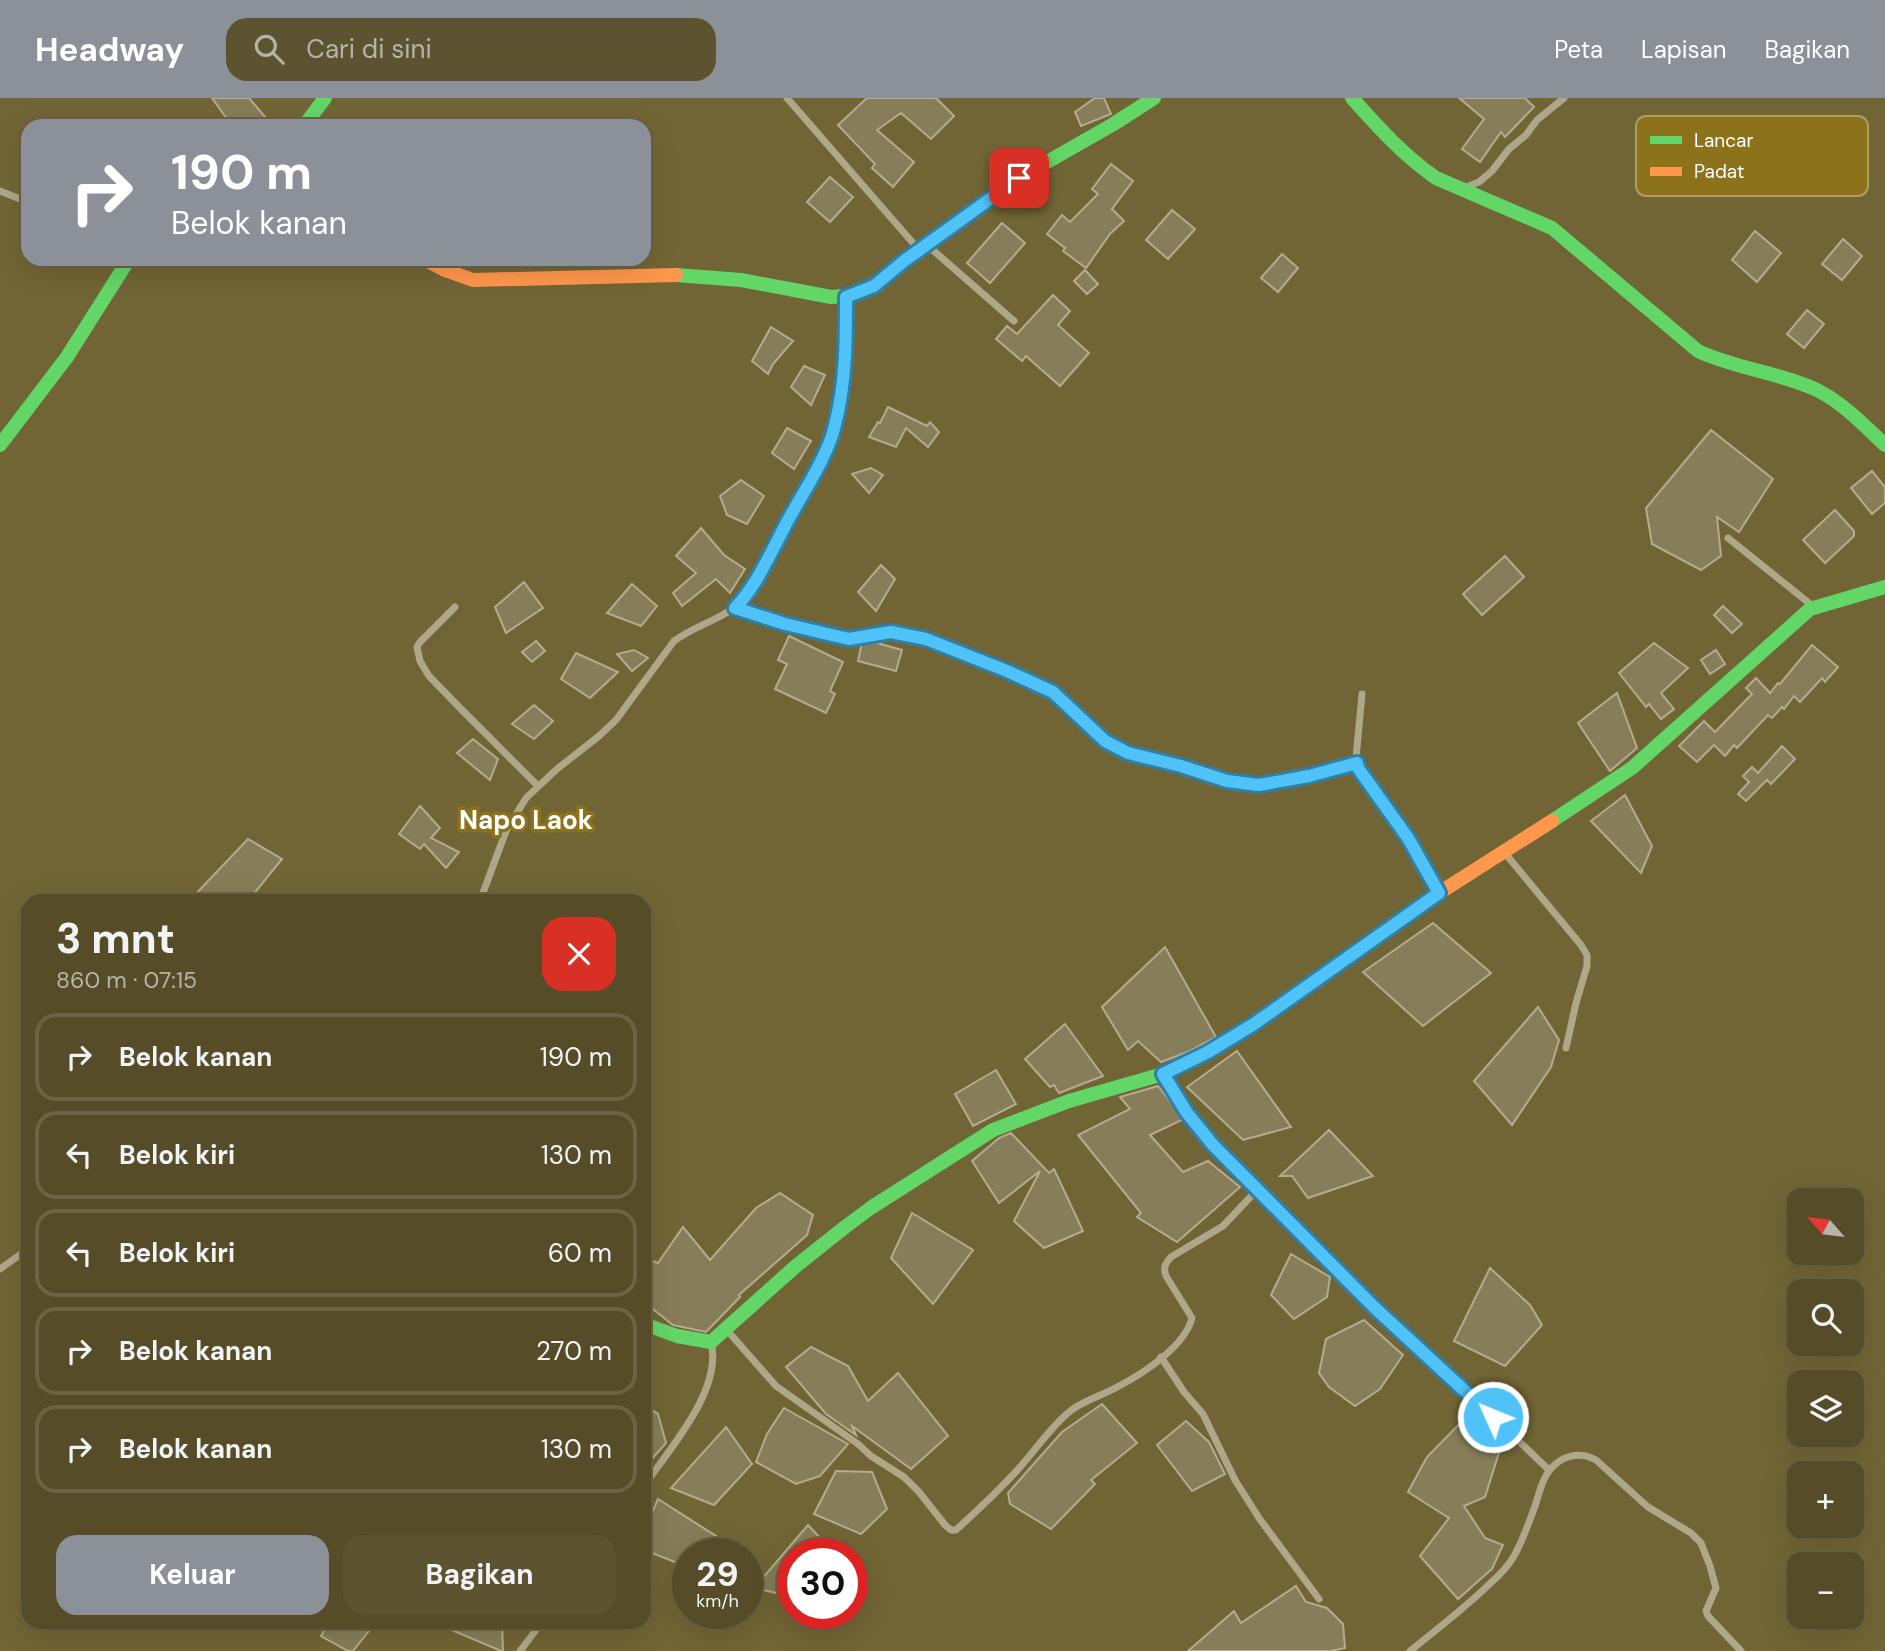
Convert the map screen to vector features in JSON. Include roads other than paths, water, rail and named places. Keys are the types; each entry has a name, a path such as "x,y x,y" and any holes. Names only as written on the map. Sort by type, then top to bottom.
{"street":[{"path":"310,119 326,98"},
{"path":"787,98 923,248 1014,321"},
{"path":"438,266 473,280 689,275 741,280 831,298 846,297 874,286 1019,178 1154,98"},
{"path":"1352,98 1412,162 1436,178 1552,228 1698,351 1715,359 1799,383 1820,392 1862,423 1885,446"},
{"path":"1462,189 1479,182 1492,171 1537,120 1564,98"},
{"path":"0,191 21,199"},
{"path":"0,445 66,357 124,266"},
{"path":"483,894 506,831 526,798 615,720 674,642 684,634 735,608 745,598 821,460 835,427 846,361 846,297"},
{"path":"1728,538 1815,608"},
{"path":"651,1328 683,1339 711,1342 796,1266 854,1220 993,1130 1069,1101 1163,1074 1208,1052 1254,1024 1439,893 1632,768 1797,619 1815,608 1885,587"},
{"path":"455,607 419,642 416,648 420,661 429,676 538,786"},
{"path":"1362,694 1357,746 1358,768 1418,854 1439,893"},
{"path":"1504,852 1581,944 1587,955 1587,966 1566,1048"},
{"path":"1163,1074 1187,1113 1213,1145 1375,1308 1549,1470"},
{"path":"726,1329 776,1386 904,1477 945,1525 956,1530 1019,1468 1073,1408 1138,1375 1175,1346 1192,1318 1166,1276 1165,1265 1171,1257 1223,1226 1257,1190"},
{"path":"0,1269 21,1254"},
{"path":"651,1476 698,1408 712,1372 714,1353 711,1342"},
{"path":"1161,1357 1184,1392 1203,1414 1235,1480 1259,1518 1319,1599"},
{"path":"1410,1651 1498,1577 1513,1558 1529,1526 1549,1470 1558,1462 1577,1454 1588,1455 1605,1466 1648,1507 1695,1536 1701,1543 1716,1588 1706,1611 1707,1616 1741,1651"},
{"path":"520,1651 537,1629"}],"lane":[{"path":"735,608 785,624 849,639 891,632 926,639 1053,692 1105,741 1128,753 1227,781 1259,785 1357,763"}],"district":[{"name":"Napo Laok","path":"526,820"}]}
